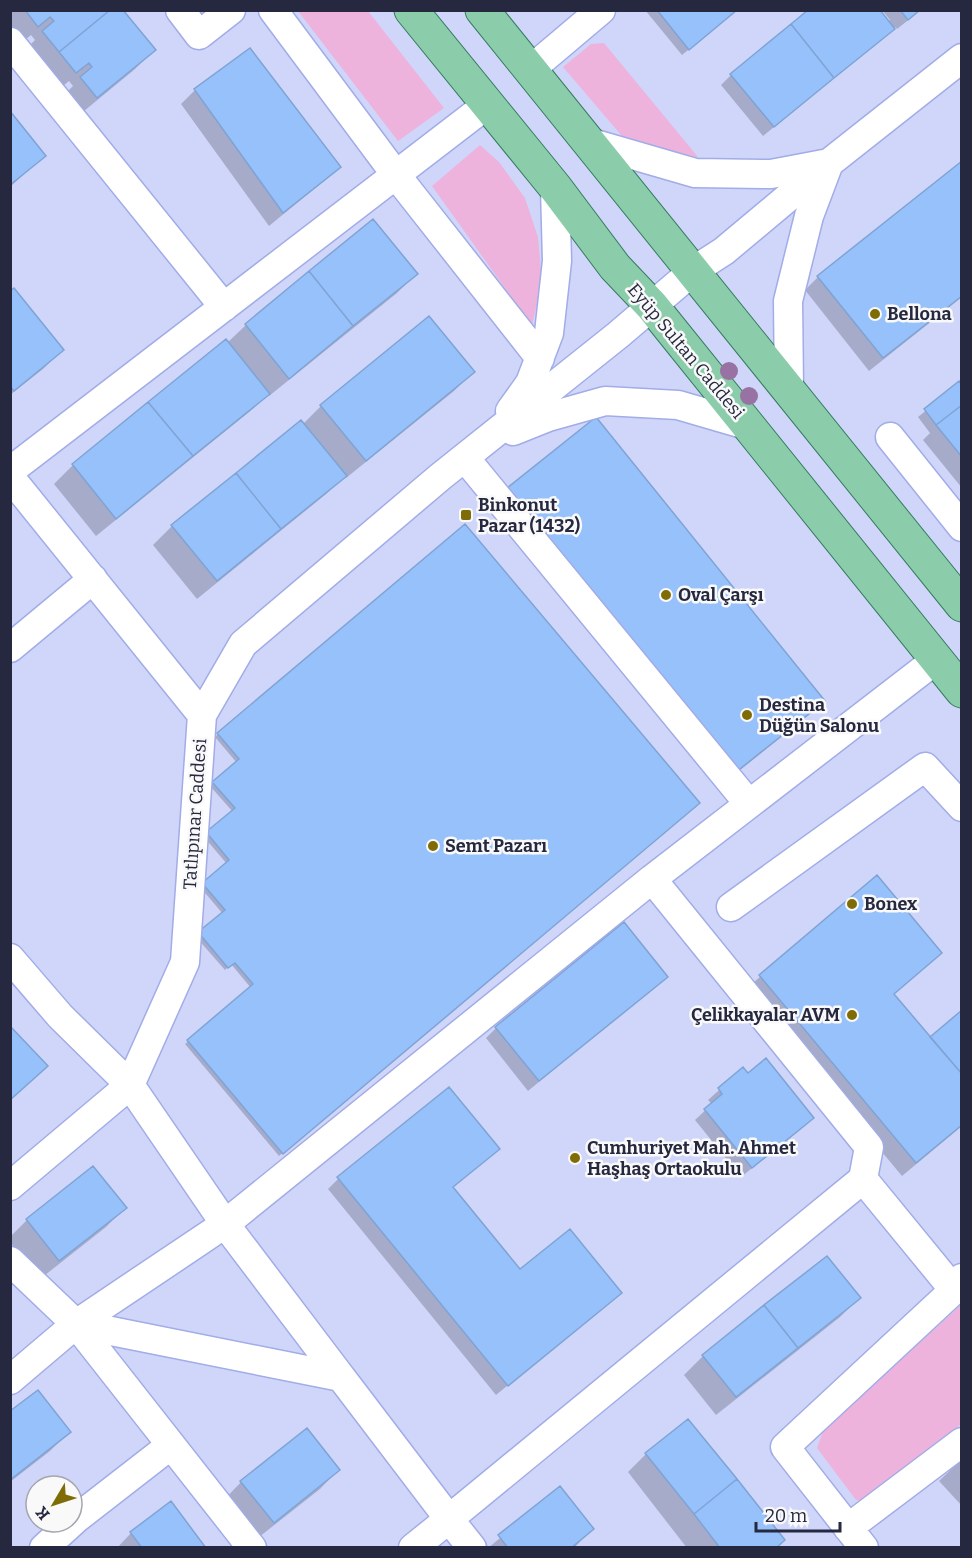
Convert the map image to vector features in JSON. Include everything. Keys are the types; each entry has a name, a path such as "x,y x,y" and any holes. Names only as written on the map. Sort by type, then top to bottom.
{"main road":[{"name":"Eyüp Sultan Caddesi","path":"411,10 555,187 615,267 652,306 962,691"},
{"path":"482,10 962,605"}],"street":[{"path":"180,10 199,35 231,10"},
{"path":"273,10 396,175 540,358"},
{"path":"530,70 601,10"},
{"path":"10,42 224,308"},
{"path":"488,440 693,271 724,251 829,163 962,58"},
{"path":"10,471 488,104"},
{"path":"588,142 695,173 771,174 829,163"},
{"path":"789,389 788,301 809,216 829,163"},
{"path":"488,440 530,383 549,333 557,261 555,187"},
{"path":"488,440 548,417 605,401 678,405 750,426"},
{"path":"890,438 962,526"},
{"name":"Tatlıpınar Caddesi","path":"10,1186 130,1085 185,962 202,716 243,644 440,477 488,440"},
{"path":"465,458 749,804"},
{"path":"10,477 202,716"},
{"path":"10,648 93,579"},
{"path":"10,1380 76,1324 225,1224 652,879 937,659"},
{"path":"731,907 925,767 962,807"},
{"path":"413,1548 863,1179 869,1147 652,879"},
{"path":"10,958 60,1016 130,1085 225,1224 472,1548"},
{"path":"863,1179 958,1284 785,1447 856,1538 962,1442"},
{"path":"10,1261 76,1324 252,1548"},
{"path":"76,1324 341,1377"},
{"path":"44,1548 77,1518 171,1445"}],"shaded area":[{"path":"298,11 368,11 444,108 398,141"},
{"path":"604,43 698,157 627,142 563,67 591,44"},
{"path":"480,145 499,162 525,198 538,237 542,281 532,326 432,186"},
{"path":"961,1305 961,1424 867,1502 856,1500 817,1448 823,1431"}],"building":[{"path":"25,10 110,10 59,52 42,31 54,21 50,17 38,27"},
{"path":"110,10 123,10 156,50 97,98 80,77 92,67 89,63 76,73 59,52"},
{"path":"657,10 737,10 689,50"},
{"path":"808,10 880,10 895,29 834,78 791,24"},
{"path":"900,10 920,10 908,20"},
{"path":"791,24 834,78 774,127 730,74"},
{"path":"250,48 341,167 283,213 194,89"},
{"path":"10,111 46,156 10,185"},
{"path":"962,161 962,296 883,358 817,276"},
{"path":"373,219 418,274 353,326 309,271"},
{"path":"309,271 353,326 289,379 245,324"},
{"path":"14,288 64,350 14,391 10,386 10,291"},
{"path":"429,316 475,372 366,461 320,405"},
{"path":"226,339 270,394 193,456 148,402"},
{"path":"959,381 962,385 962,405 936,425 924,409"},
{"path":"148,402 193,456 116,519 72,464"},
{"path":"962,405 962,457 936,425"},
{"name":"Oval Çarşı","path":"596,417 825,701 735,773 507,488"},
{"path":"301,420 347,476 281,529 236,473"},
{"path":"236,473 281,529 217,581 171,525"},
{"name":"Semt Pazarı","path":"465,524 700,803 283,1154 187,1040 253,984 235,963 228,968 198,932 225,910 202,883 229,860 206,832 235,808 212,782 239,759 217,733"},
{"name":"Çelikkayalar AVM","path":"877,875 942,953 894,994 962,1074 962,1125 916,1163 759,975"},
{"path":"624,922 668,977 539,1081 495,1027"},
{"path":"962,1010 962,1074 930,1037"},
{"path":"10,1026 48,1066 10,1100"},
{"path":"766,1058 814,1118 752,1168 704,1109 722,1094 718,1088 743,1067 748,1073"},
{"path":"449,1087 500,1149 453,1187 520,1269 570,1229 622,1293 508,1386 337,1177"},
{"path":"93,1166 127,1208 59,1261 26,1219"},
{"path":"827,1256 861,1298 798,1348 764,1305"},
{"path":"764,1305 798,1348 736,1397 702,1355"},
{"path":"38,1390 71,1432 10,1480 10,1411"},
{"path":"688,1419 737,1479 694,1514 645,1453"},
{"path":"307,1428 340,1470 274,1523 240,1481"},
{"path":"737,1479 785,1540 776,1548 720,1548 694,1514"},
{"path":"560,1486 594,1529 571,1548 508,1548 498,1535"},
{"path":"171,1501 206,1548 142,1548 130,1532"}],"place":[{"name":"Bellona","path":"875,314"},
{"name":"Binkonut Pazar (1432)","path":"466,515"},
{"name":"Oval Çarşı","path":"666,595"},
{"name":"Destina Düğün Salonu","path":"747,715"},
{"name":"Semt Pazarı","path":"433,846"},
{"name":"Bonex","path":"852,904"},
{"name":"Çelikkayalar AVM","path":"852,1015"},
{"name":"Cumhuriyet Mah. Ahmet Haşhaş Ortaokulu","path":"575,1158"}]}
